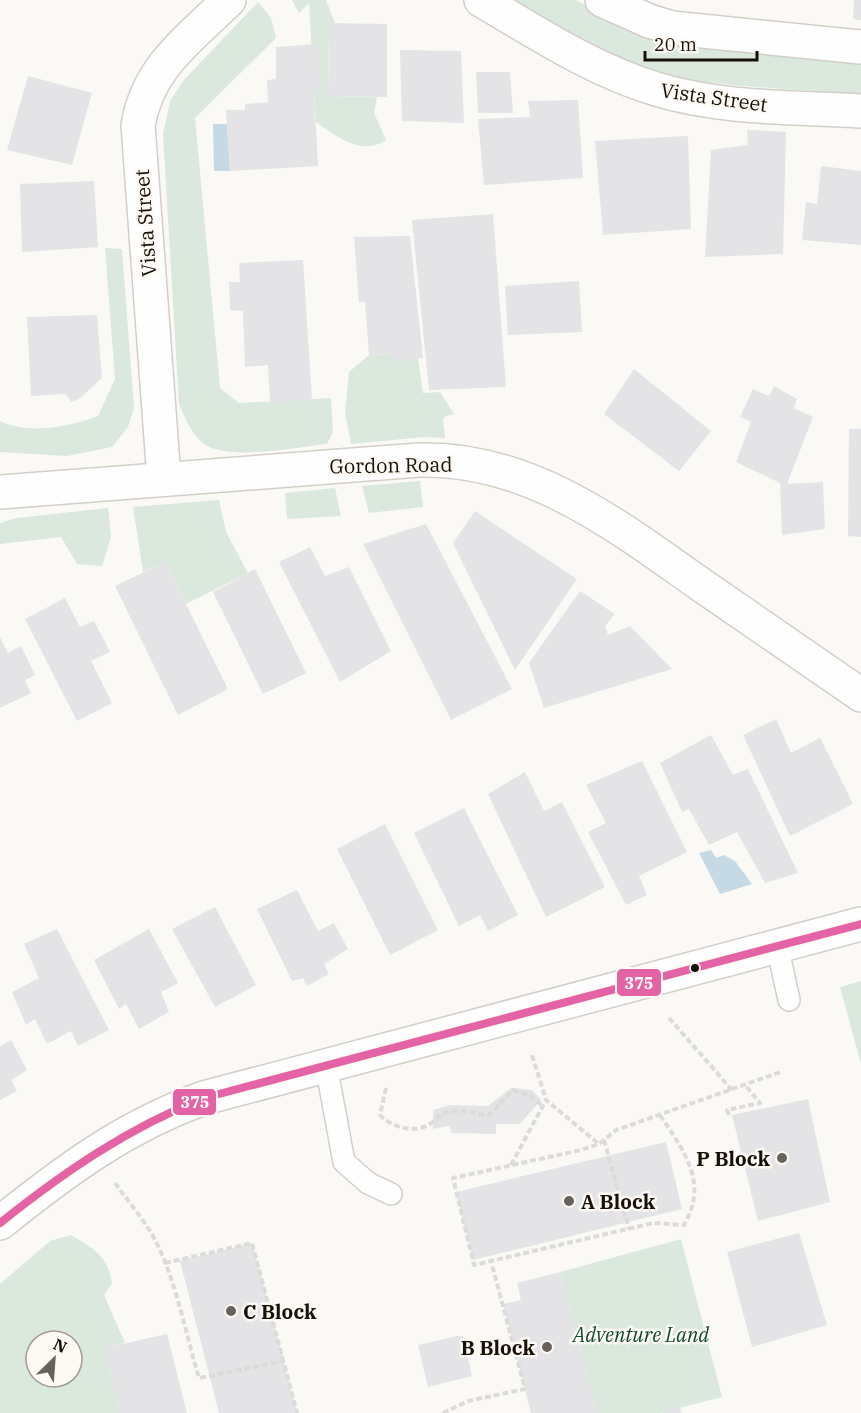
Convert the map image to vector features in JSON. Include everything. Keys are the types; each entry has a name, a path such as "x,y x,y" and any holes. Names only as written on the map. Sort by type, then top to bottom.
{"street":[{"name":"Vista Street","path":"164,479 138,125 145,95 156,75 229,0"},
{"name":"Vista Street","path":"481,0 592,64 657,90 740,104 861,111"},
{"path":"602,0 649,21 672,28 861,47"},
{"name":"Gordon Road","path":"0,492 430,460 472,465 509,474 553,490 590,508 861,695"},
{"path":"0,1223 102,1146 138,1125 204,1098 861,924"}],"lane":[{"path":"777,945 789,1000"},
{"path":"326,1065 344,1162 368,1183 391,1194"}],"path":[{"path":"669,1018 732,1090"},
{"path":"532,1055 546,1100 599,1144"},
{"path":"660,1115 693,1173 695,1207 684,1225 653,1223 474,1265 453,1178 599,1144 616,1130 780,1072"},
{"path":"729,1115 727,1110 760,1103 745,1085"},
{"path":"386,1088 380,1115 387,1122 412,1129 428,1125 440,1113 454,1110 489,1114 513,1090 529,1095 543,1106"},
{"path":"511,1165 546,1100"},
{"path":"604,1139 628,1229"},
{"path":"113,1180 159,1247 175,1286 180,1317 199,1378 284,1361"},
{"path":"165,1263 252,1244 297,1413"},
{"path":"443,1413 468,1401 525,1389 491,1261"}],"green space":[{"path":"292,0 326,0 335,23 329,24 328,96 377,97 374,113 386,140 377,145 368,146 350,143 316,122 309,3 299,13"},
{"path":"505,0 576,0 591,8 861,60 861,95 681,79 619,62"},
{"path":"258,2 271,18 276,38 195,118 220,388 239,403 331,398 333,432 327,444 263,452 228,452 214,449 203,443 192,430 179,404 163,134 170,101 183,81"},
{"path":"105,248 122,249 134,408 128,427 112,447 67,456 0,452 0,421 23,428 49,428 98,416 115,379"},
{"path":"394,354 394,361 418,358 423,393 440,392 454,414 446,416 443,420 445,438 425,437 351,444 345,412 349,372 369,355"},
{"path":"420,481 423,507 369,513 362,486"},
{"path":"335,488 341,516 287,519 285,493"},
{"path":"219,500 226,532 248,573 186,604 165,562 143,572 133,507"},
{"path":"108,508 111,537 102,566 77,564 61,537 0,544 0,523 16,518"},
{"path":"861,981 861,1064 840,987"},
{"path":"71,1235 93,1249 103,1259 112,1283 104,1295 125,1343 105,1348 120,1413 0,1413 0,1284 50,1241"},
{"name":"Adventure Land","path":"681,1239 722,1397 659,1413 597,1413 560,1272"}],"water":[{"path":"213,124 227,124 230,171 214,171"},
{"path":"711,850 716,858 724,855 735,861 752,884 720,894 699,853"}],"building":[{"path":"854,0 861,0 861,20 853,19"},
{"path":"329,23 387,24 387,97 328,96"},
{"path":"318,44 321,91 314,91 318,166 230,171 226,110 245,110 245,104 268,102 267,80 276,79 276,47"},
{"path":"400,50 461,51 464,123 402,121"},
{"path":"476,72 510,72 513,113 478,113"},
{"path":"28,76 92,93 72,165 7,150"},
{"path":"578,100 583,178 484,185 478,119 530,117 528,101"},
{"path":"747,130 786,132 783,254 705,257 711,150 748,145"},
{"path":"688,136 691,229 603,235 595,141"},
{"path":"821,166 861,171 861,245 802,240 806,202 817,204"},
{"path":"94,181 98,247 22,252 20,184"},
{"path":"493,214 506,387 429,390 412,220"},
{"path":"410,236 423,358 394,361 394,354 369,355 365,302 359,302 354,237"},
{"path":"303,260 312,400 270,402 268,365 245,367 243,311 230,310 229,282 240,282 239,263"},
{"path":"579,281 582,332 508,335 505,286"},
{"path":"97,315 102,378 79,399 71,402 66,394 31,396 27,317"},
{"path":"634,369 711,431 679,471 604,414"},
{"path":"774,386 797,399 794,408 813,417 787,484 823,482 825,529 782,535 780,483 736,462 751,422 740,417 753,389 769,396"},
{"path":"849,429 861,429 861,537 848,536"},
{"path":"475,511 577,579 515,670 453,543"},
{"path":"426,524 512,689 451,720 363,544"},
{"path":"310,547 325,576 349,567 391,651 340,682 279,562"},
{"path":"165,562 228,689 178,715 115,586"},
{"path":"255,569 306,673 263,694 213,592"},
{"path":"580,591 615,614 605,626 608,635 630,626 672,669 544,708 529,663"},
{"path":"65,598 80,627 94,621 110,652 91,661 112,703 77,721 25,619"},
{"path":"0,637 8,653 21,646 35,675 25,680 31,693 0,708"},
{"path":"776,719 791,753 820,738 853,804 790,836 743,735"},
{"path":"711,735 733,775 748,769 798,873 765,883 737,832 709,845 689,809 682,812 660,763"},
{"path":"642,761 687,852 639,876 647,895 626,905 588,832 606,823 586,785"},
{"path":"525,772 544,811 562,802 605,887 546,917 488,794"},
{"path":"464,808 518,915 488,931 480,915 459,926 414,833"},
{"path":"385,824 438,930 390,955 337,849"},
{"path":"297,890 318,931 334,923 348,949 324,964 329,974 307,986 303,978 292,981 257,909"},
{"path":"215,907 256,985 215,1007 172,929"},
{"path":"57,929 109,1030 78,1046 71,1031 47,1044 35,1019 26,1025 12,992 39,978 24,944"},
{"path":"149,929 178,983 161,992 169,1012 139,1029 126,1004 119,1009 94,960"},
{"path":"11,1040 27,1070 11,1080 17,1091 0,1100 0,1046"},
{"path":"511,1088 532,1090 541,1100 520,1124 496,1124 496,1134 452,1133 449,1126 433,1129 433,1110 450,1105 488,1106"},
{"name":"P Block","path":"808,1099 830,1202 758,1221 732,1115"},
{"name":"A Block","path":"666,1142 682,1209 473,1260 456,1192"},
{"path":"799,1233 827,1325 752,1347 727,1252"},
{"name":"C Block","path":"252,1243 297,1413 219,1413 180,1261"},
{"name":"B Block","path":"560,1272 597,1413 531,1413 503,1304 521,1300 517,1283"},
{"path":"167,1334 187,1413 120,1413 105,1348"},
{"path":"463,1336 472,1376 428,1387 418,1345"},
{"path":"680,1407 682,1413 662,1413 662,1412"}],"transit line":[{"name":"375","path":"0,1223 48,1186 123,1137 204,1098 861,924"}],"place":[{"name":"P Block","path":"782,1158"},
{"name":"A Block","path":"569,1201"},
{"name":"C Block","path":"231,1311"},
{"name":"B Block","path":"547,1347"}]}
